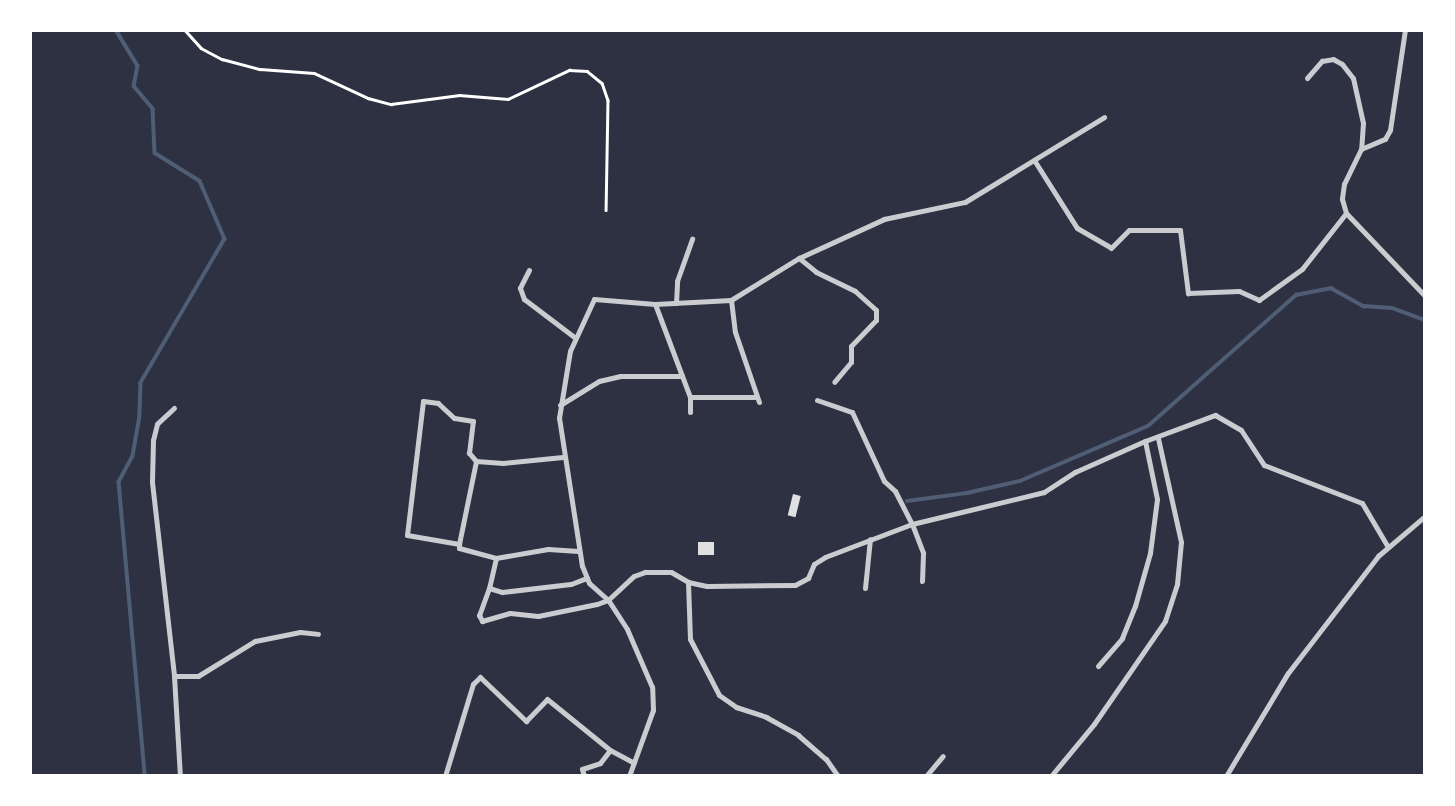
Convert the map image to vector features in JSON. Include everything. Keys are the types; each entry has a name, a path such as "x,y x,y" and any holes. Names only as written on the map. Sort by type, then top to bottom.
{"street":[{"path":"1361,149 1385,139 1390,130 1405,30"},
{"path":"1307,78 1322,61 1333,59 1342,64 1353,78 1363,123 1361,149 1344,184 1342,199 1346,213 1425,296"},
{"path":"629,776 653,710 652,687 638,650 607,600 587,578 578,551 563,457 560,405 574,337 594,299 655,304 731,300 799,258 884,219 965,202 1104,117"},
{"path":"1034,160 1077,228 1111,248 1129,230 1180,230 1188,293 1239,291 1259,300 1302,269 1346,213"},
{"path":"676,303 677,281 692,239"},
{"path":"799,258 816,272 855,291 876,310 876,320 851,346 851,362 834,382"},
{"path":"529,270 520,288 524,299 574,337"},
{"path":"690,397 758,399 735,332 731,300"},
{"path":"655,304 690,397 690,412"},
{"path":"560,405 599,381 620,376 682,376"},
{"path":"817,400 852,412 884,481 895,491 912,524 923,553 922,581"},
{"path":"459,544 407,535 423,401 438,403 454,418 473,421 469,453 476,461 503,464 563,457"},
{"path":"174,408 157,424 151,458 153,504 173,676 180,776"},
{"path":"496,558 489,588 478,615 482,621 510,613 538,616 607,600 639,573 671,572 688,582 707,586 794,586 808,578 819,559 912,524 1044,492 1075,472 1145,441 1215,415 1241,430 1264,465 1362,503 1388,547"},
{"path":"1051,776 1094,724 1166,621 1177,584 1181,542 1158,438"},
{"path":"1098,666 1122,638 1135,606 1150,553 1157,499 1145,441"},
{"path":"476,461 459,548 496,558 548,549 578,551"},
{"path":"1226,776 1288,673 1378,556 1425,516"},
{"path":"865,588 870,539"},
{"path":"489,588 502,592 571,584 587,578"},
{"path":"688,582 690,639 719,695 736,707 766,717 799,735 826,759 838,776"},
{"path":"173,676 198,676 255,641 300,632 318,634"},
{"path":"445,776 473,684 480,677 526,721 547,699 610,750 634,763"},
{"path":"584,776 582,769 600,763 610,750"},
{"path":"926,776 943,757"}],"path":[{"path":"186,30 201,48 222,60 260,69 314,73 358,94 391,104 460,94 508,99 569,70 587,71 599,79 608,100 606,210"}],"building":[{"path":"793,494 801,496 795,517 788,515"},
{"path":"698,542 714,542 714,555 698,555"}],"waterway":[{"path":"116,30 138,66 134,86 153,109 155,153 200,181 225,239 141,383 140,416 133,456 119,482 145,776"},
{"path":"907,501 967,493 1020,481 1148,426 1296,295 1331,288 1364,306 1392,308 1425,320"}]}
